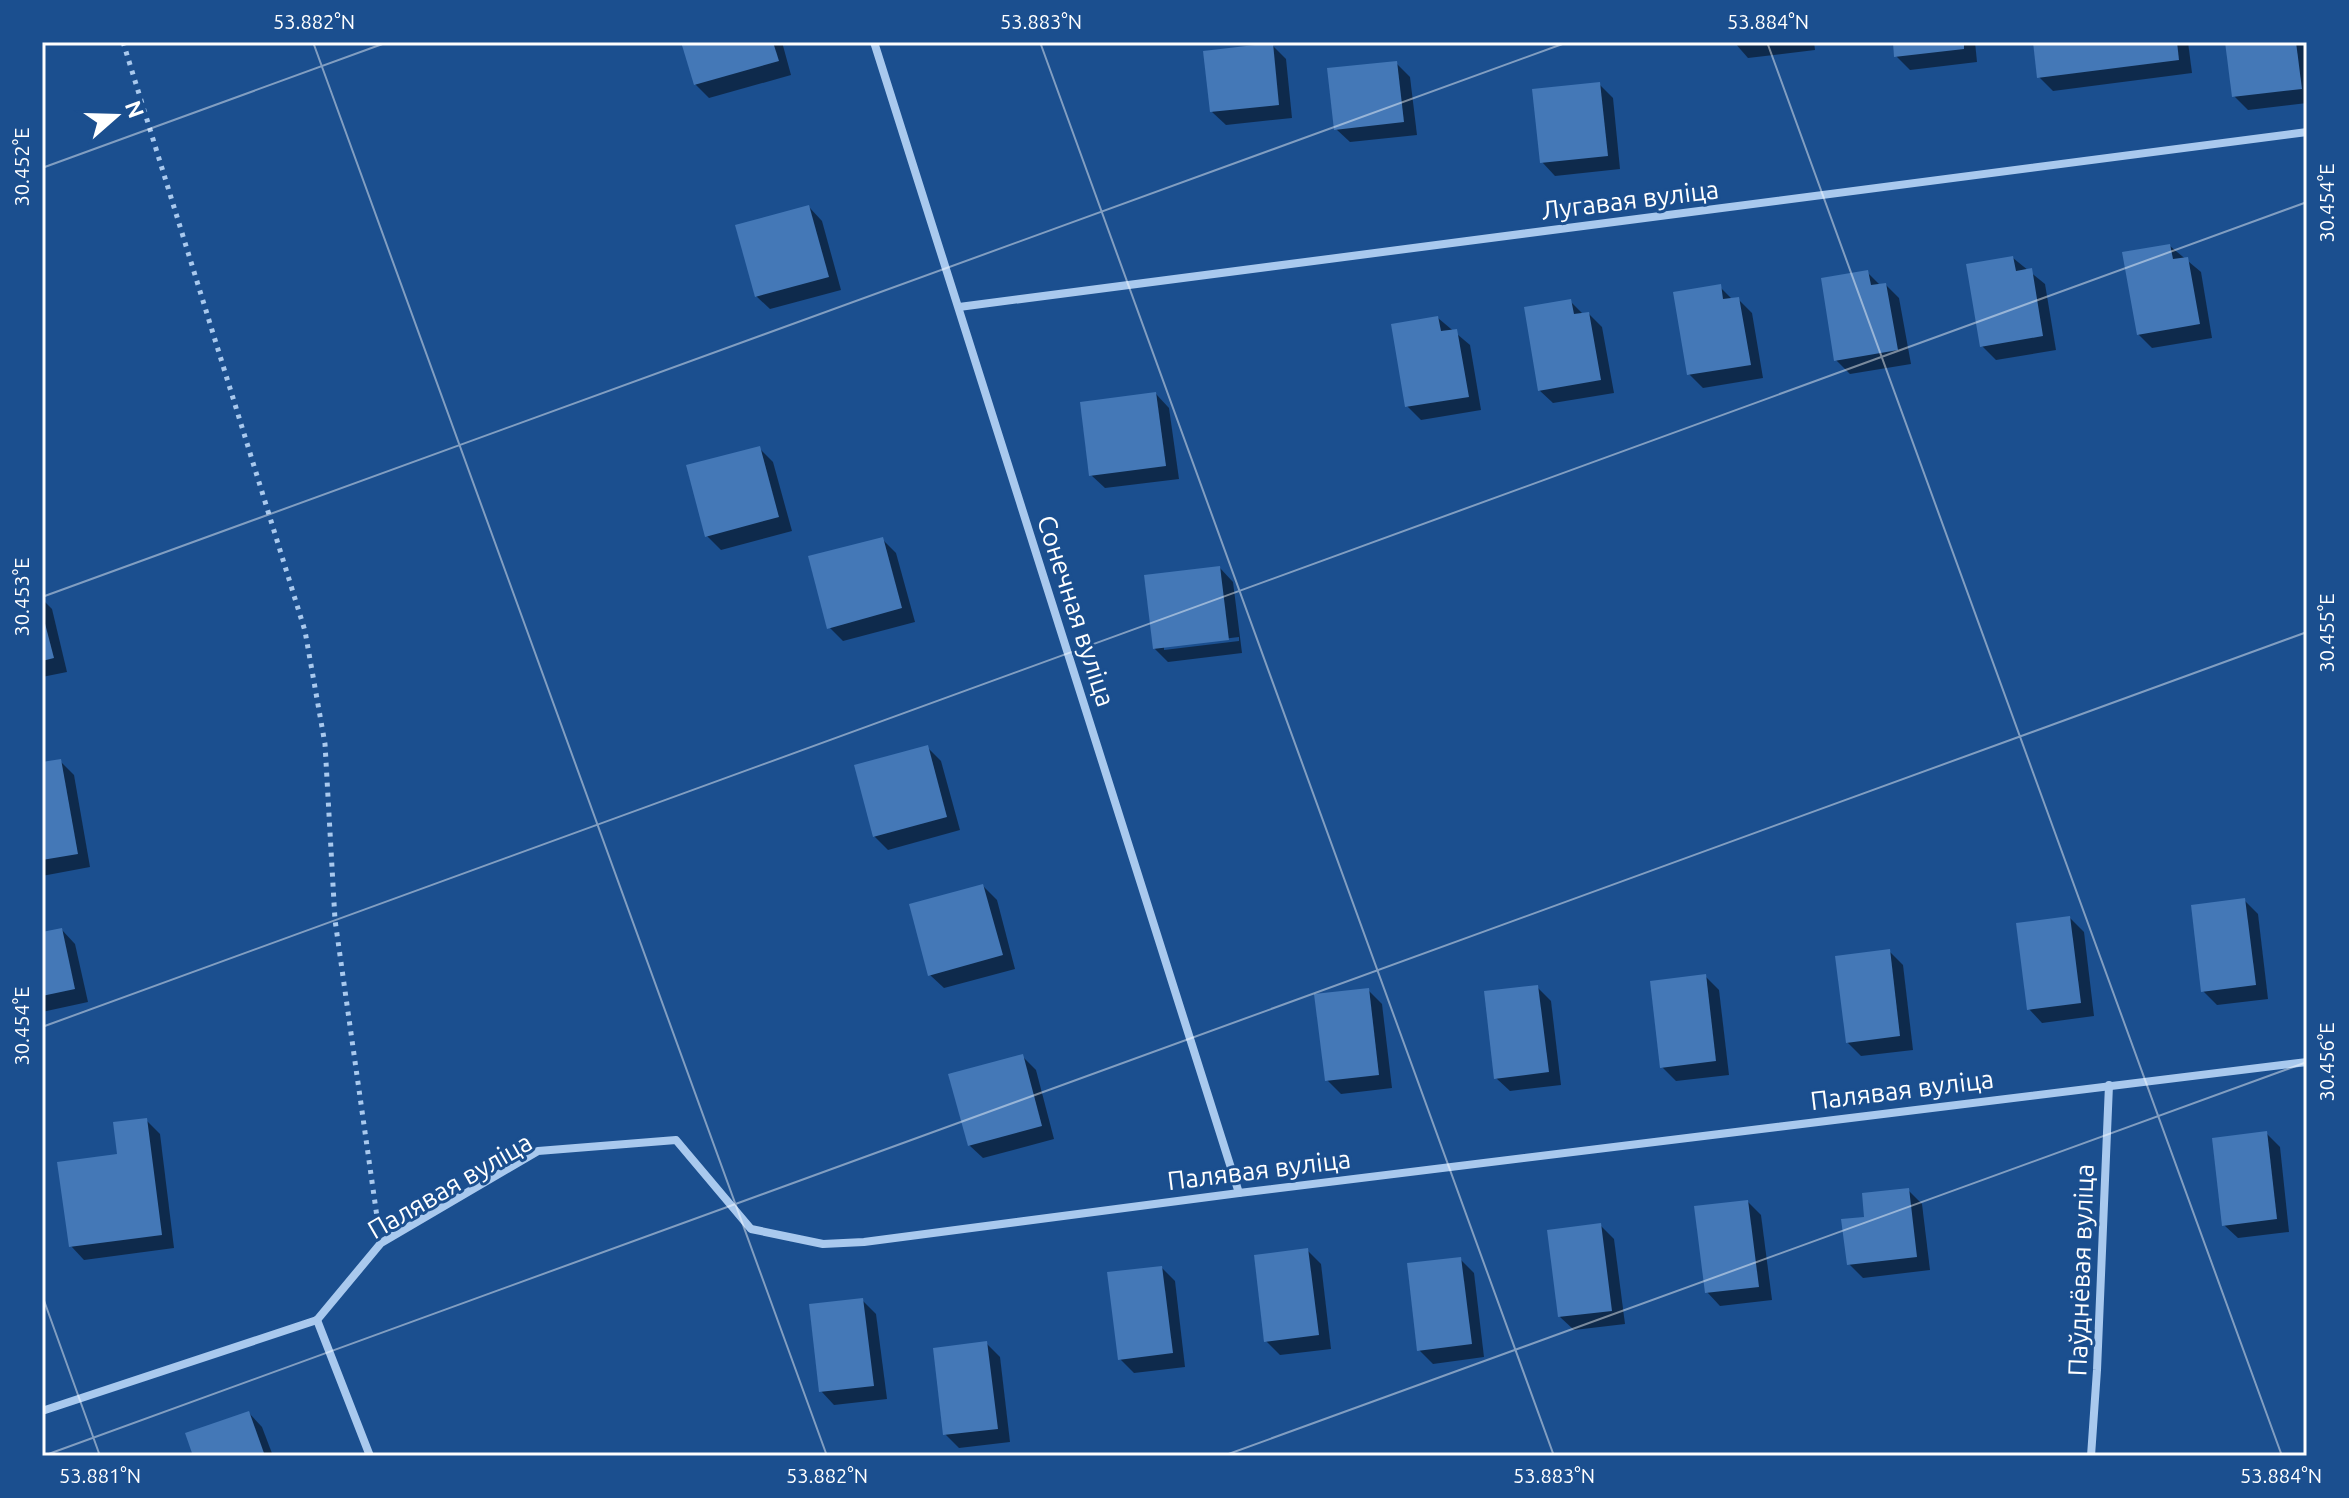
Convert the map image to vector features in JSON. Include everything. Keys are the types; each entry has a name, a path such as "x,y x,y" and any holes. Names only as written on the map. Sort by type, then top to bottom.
{"street":[{"name":"Сонечная вуліца","path":"874,42 1239,1193"},
{"name":"Лугавая вуліца","path":"959,307 2307,132"},
{"name":"Палявая вуліца","path":"317,1320 381,1243 538,1151 676,1140 751,1229 823,1244 864,1242 2307,1062"},
{"name":"Паўднёвая вуліца","path":"2091,1456 2109,1085"},
{"path":"42,1411 317,1320 370,1456"}],"path":[{"path":"123,42 305,631 325,744 335,920 381,1243"}],"building":[{"path":"681,42 773,42 779,61 694,85"},
{"path":"1893,42 1964,42 1964,49 1894,57"},
{"path":"2033,42 2177,42 2179,60 2037,78"},
{"path":"2225,42 2296,42 2302,89 2232,97"},
{"path":"1273,43 1279,105 1210,112 1203,51"},
{"path":"1397,61 1404,122 1334,130 1327,68"},
{"path":"1600,82 1608,156 1540,163 1532,89"},
{"path":"809,205 829,277 755,297 735,225"},
{"path":"2170,244 2173,259 2188,257 2200,324 2137,335 2122,252"},
{"path":"2013,256 2016,271 2032,268 2043,336 1980,347 1966,264"},
{"path":"1868,270 1871,285 1886,283 1898,350 1834,361 1821,278"},
{"path":"1721,284 1723,299 1739,297 1751,365 1687,375 1673,292"},
{"path":"1571,299 1574,314 1589,312 1601,380 1538,391 1524,307"},
{"path":"1438,316 1441,331 1457,329 1469,397 1405,407 1391,324"},
{"path":"1156,392 1166,466 1089,476 1080,402"},
{"path":"760,446 779,517 705,537 686,465"},
{"path":"883,537 902,608 827,629 808,556"},
{"path":"1220,566 1229,640 1153,649 1144,575"},
{"path":"42,612 54,658 42,661"},
{"path":"928,745 947,817 873,837 854,765"},
{"path":"61,759 78,854 42,860 42,762"},
{"path":"983,884 1003,955 928,976 909,904"},
{"path":"2245,898 2256,985 2201,992 2191,905"},
{"path":"2070,916 2081,1003 2027,1010 2016,923"},
{"path":"62,928 75,989 42,996 42,932"},
{"path":"1890,949 1900,1036 1846,1043 1835,956"},
{"path":"1706,974 1716,1061 1660,1068 1650,981"},
{"path":"1538,985 1549,1072 1494,1079 1484,991"},
{"path":"1369,988 1379,1075 1325,1081 1314,994"},
{"path":"1023,1054 1042,1126 968,1146 948,1074"},
{"path":"147,1118 162,1235 69,1247 57,1162 117,1154 113,1122"},
{"path":"2267,1131 2277,1219 2222,1226 2212,1138"},
{"path":"1909,1188 1917,1257 1847,1265 1841,1219 1864,1217 1862,1193"},
{"path":"1748,1200 1759,1287 1705,1293 1694,1206"},
{"path":"1601,1223 1612,1311 1558,1317 1547,1230"},
{"path":"1308,1248 1319,1335 1264,1342 1254,1255"},
{"path":"1461,1257 1472,1344 1417,1351 1407,1263"},
{"path":"1162,1266 1173,1353 1118,1360 1107,1272"},
{"path":"863,1298 874,1386 819,1392 809,1304"},
{"path":"987,1341 998,1429 943,1435 933,1348"},
{"path":"249,1411 265,1456 193,1456 185,1433"}]}
